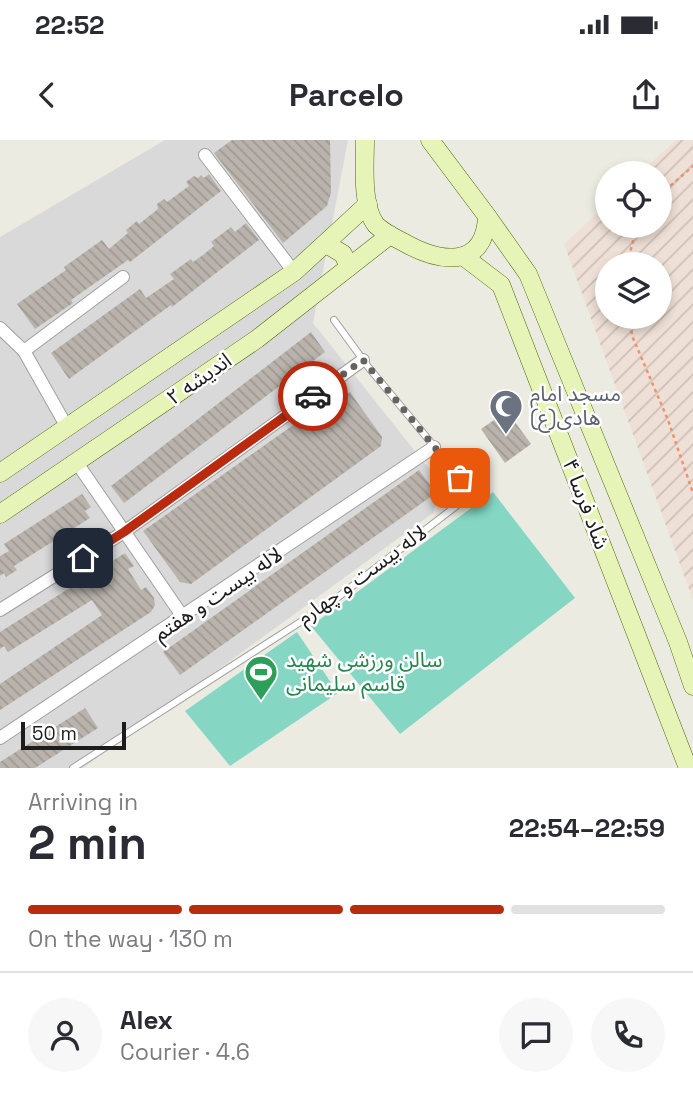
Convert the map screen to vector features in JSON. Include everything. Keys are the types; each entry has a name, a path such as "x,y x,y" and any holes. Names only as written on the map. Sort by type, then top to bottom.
{"street":[{"path":"365,140 365,188 368,204 376,224 390,235 430,256 463,256 483,241 486,216"},
{"name":"شاد فرسا ۴","path":"430,140 528,274 678,642 693,686"},
{"path":"205,155 294,272"},
{"name":"اندیشه ۲","path":"0,474 294,272 368,204"},
{"name":"اندیشه ۲","path":"0,513 257,339 390,235"},
{"path":"326,244 343,254 349,267"},
{"name":"شاد فرسا ۴","path":"463,256 501,285 688,768"},
{"path":"24,351 123,277"},
{"path":"0,328 24,351 68,429"},
{"path":"0,611 124,532 363,360"},
{"name":"لاله بیست و هفتم","path":"0,738 434,447"},
{"path":"77,463 183,617"}],"lane":[{"path":"334,320 434,447"},
{"name":"لاله بیست و چهارم","path":"73,768 333,601 473,493 434,447"}],"path":[{"path":"672,184 693,166"},
{"path":"631,329 668,420 693,493"}],"shaded area":[{"path":"165,140 348,140 313,323 442,485 433,513 83,768 0,768 0,237"},
{"path":"676,140 693,140 693,600 564,244 595,215 595,238 672,238 672,161 653,161"},
{"path":"493,492 575,598 400,734 311,626"},
{"name":"سالن ورزشی شهید قاسم سلیمانی","path":"297,632 338,693 230,766 185,711"}],"building":[{"path":"232,140 330,140 331,193 327,206 283,243 214,153"},
{"path":"209,174 221,191 130,262 128,260 71,300 73,303 35,329 17,304 66,270 64,267 102,240 109,249 128,233 126,230 137,221 139,224 158,209 157,204 164,199 167,202 189,186 186,182 194,176 198,178 201,175 204,178"},
{"path":"246,223 259,240 172,307 171,305 69,379 51,353 140,289 146,298 174,279 170,274 191,259 193,262 214,246 211,242 231,227 235,232"},
{"path":"311,332 325,352 124,503 111,486"},
{"path":"350,392 382,437 381,446 191,584 180,582 143,531 323,404 326,408"},
{"name":"مسجد امام هادی(ع)","path":"507,411 531,444 505,463 481,429"},
{"path":"419,470 436,493 180,675 163,652"},
{"path":"82,494 91,507 85,511 90,518 14,566 17,570 6,577 4,573 0,576 0,556 9,551 4,544"},
{"path":"125,553 134,566 128,569 141,590 146,587 154,598 155,605 151,612 0,710 0,684 102,615 92,600 8,652 4,646 0,649 0,632"},
{"path":"85,708 98,728 35,768 0,768 0,762"}],"way so far":[{"path":"313,396 363,360 460,478"}],"place":[{"name":"مسجد امام هادی(ع)","path":"506,436"},
{"name":"سالن ورزشی شهید قاسم سلیمانی","path":"261,702"}],"route":[{"path":"83,558 124,532 313,396"}]}
